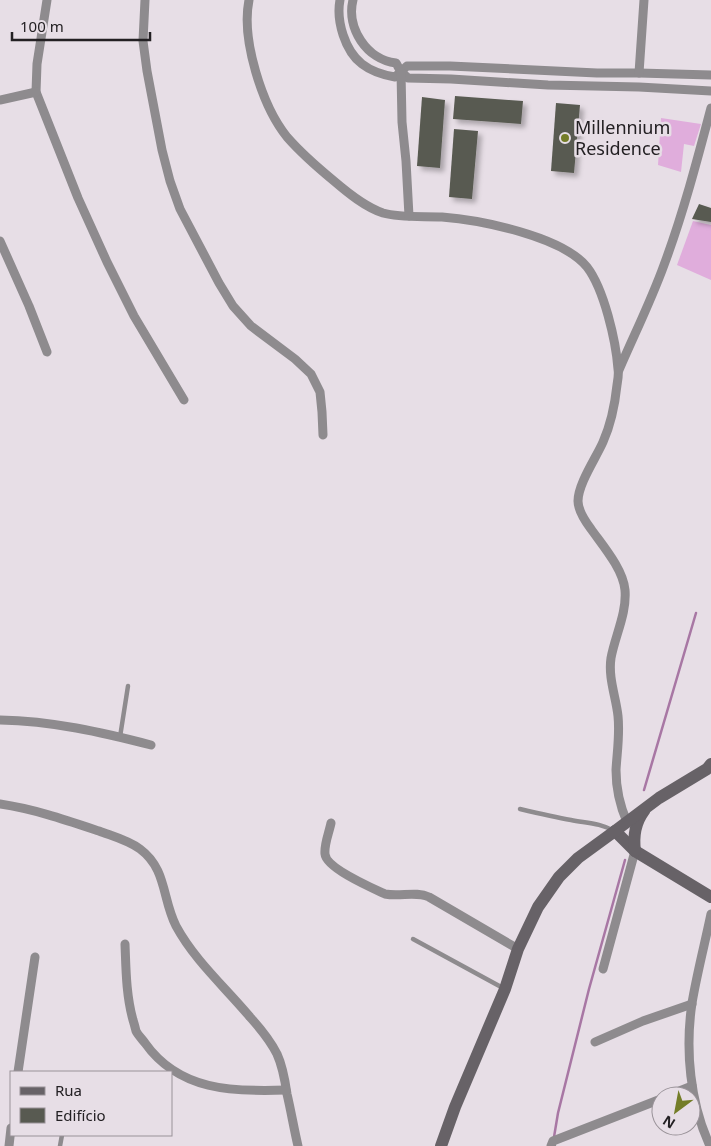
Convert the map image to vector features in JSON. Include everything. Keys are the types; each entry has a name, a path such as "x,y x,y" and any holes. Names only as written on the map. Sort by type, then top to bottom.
{"main road":[{"path":"441,1146 455,1107 505,989 518,949 538,907 559,877 578,858 649,805 710,767"},
{"path":"635,851 635,831 638,822 649,805"},
{"path":"615,832 635,851 711,897"}],"street":[{"path":"47,0 37,64 36,92 78,198 107,262 134,316 184,400"},
{"path":"145,0 143,41 147,71 162,150 170,182 180,209 233,306 251,326 295,359 311,374 320,392 323,435"},
{"path":"249,0 247,28 259,84 272,113 286,136 311,162 361,202 383,213 446,218 509,229 546,241 570,252 586,265 595,280 612,328 619,371"},
{"path":"340,0 339,18 351,51 358,60 371,69 387,76 394,76 407,66 597,73 711,74"},
{"path":"353,0 352,17 356,32 362,43 376,56 388,62 396,63 401,72 408,78 711,91"},
{"path":"639,73 644,0"},
{"path":"401,72 402,122 409,216"},
{"path":"0,100 36,92"},
{"path":"627,822 622,810 617,783 619,725 610,668 625,600 625,587 619,571 581,514 578,497 581,486 608,431 619,371 664,267 711,108"},
{"path":"0,241 47,352"},
{"path":"0,720 27,720 87,729 151,745"},
{"path":"0,804 18,807 82,825 119,838 139,848 151,858 160,874 175,924 187,944 264,1033 276,1053 283,1070 298,1146"},
{"path":"331,823 324,853 329,863 337,869 385,894 394,896 420,894 430,897 518,949"},
{"path":"604,969 635,851"},
{"path":"692,1086 689,1032 692,1004 711,914"},
{"path":"125,944 129,1006 136,1030 153,1054 173,1071 195,1082 223,1088 286,1090"},
{"path":"18,1071 35,957"},
{"path":"595,1042 643,1021 692,1004"},
{"path":"555,1142 651,1102"},
{"path":"701,1121 710,1146"}],"lane":[{"path":"120,737 128,686"},
{"path":"520,809 600,825 608,827 615,832"},
{"path":"413,940 505,989"}],"shaded area":[{"path":"661,118 701,124 694,146 684,144 681,172 658,165"},
{"path":"693,221 711,225 711,280 677,265"}],"building":[{"path":"455,96 523,101 521,124 453,119"},
{"path":"422,97 445,100 440,168 417,166"},
{"name":"Millennium Residence","path":"556,103 580,105 574,173 551,171"},
{"path":"454,129 478,131 472,199 449,197"},
{"path":"699,204 711,208 711,222 692,219"}],"waterway":[{"path":"644,790 696,613"},
{"path":"554,1137 558,1113 589,989 625,860"}],"place":[{"name":"Millennium Residence","path":"565,138"}]}
